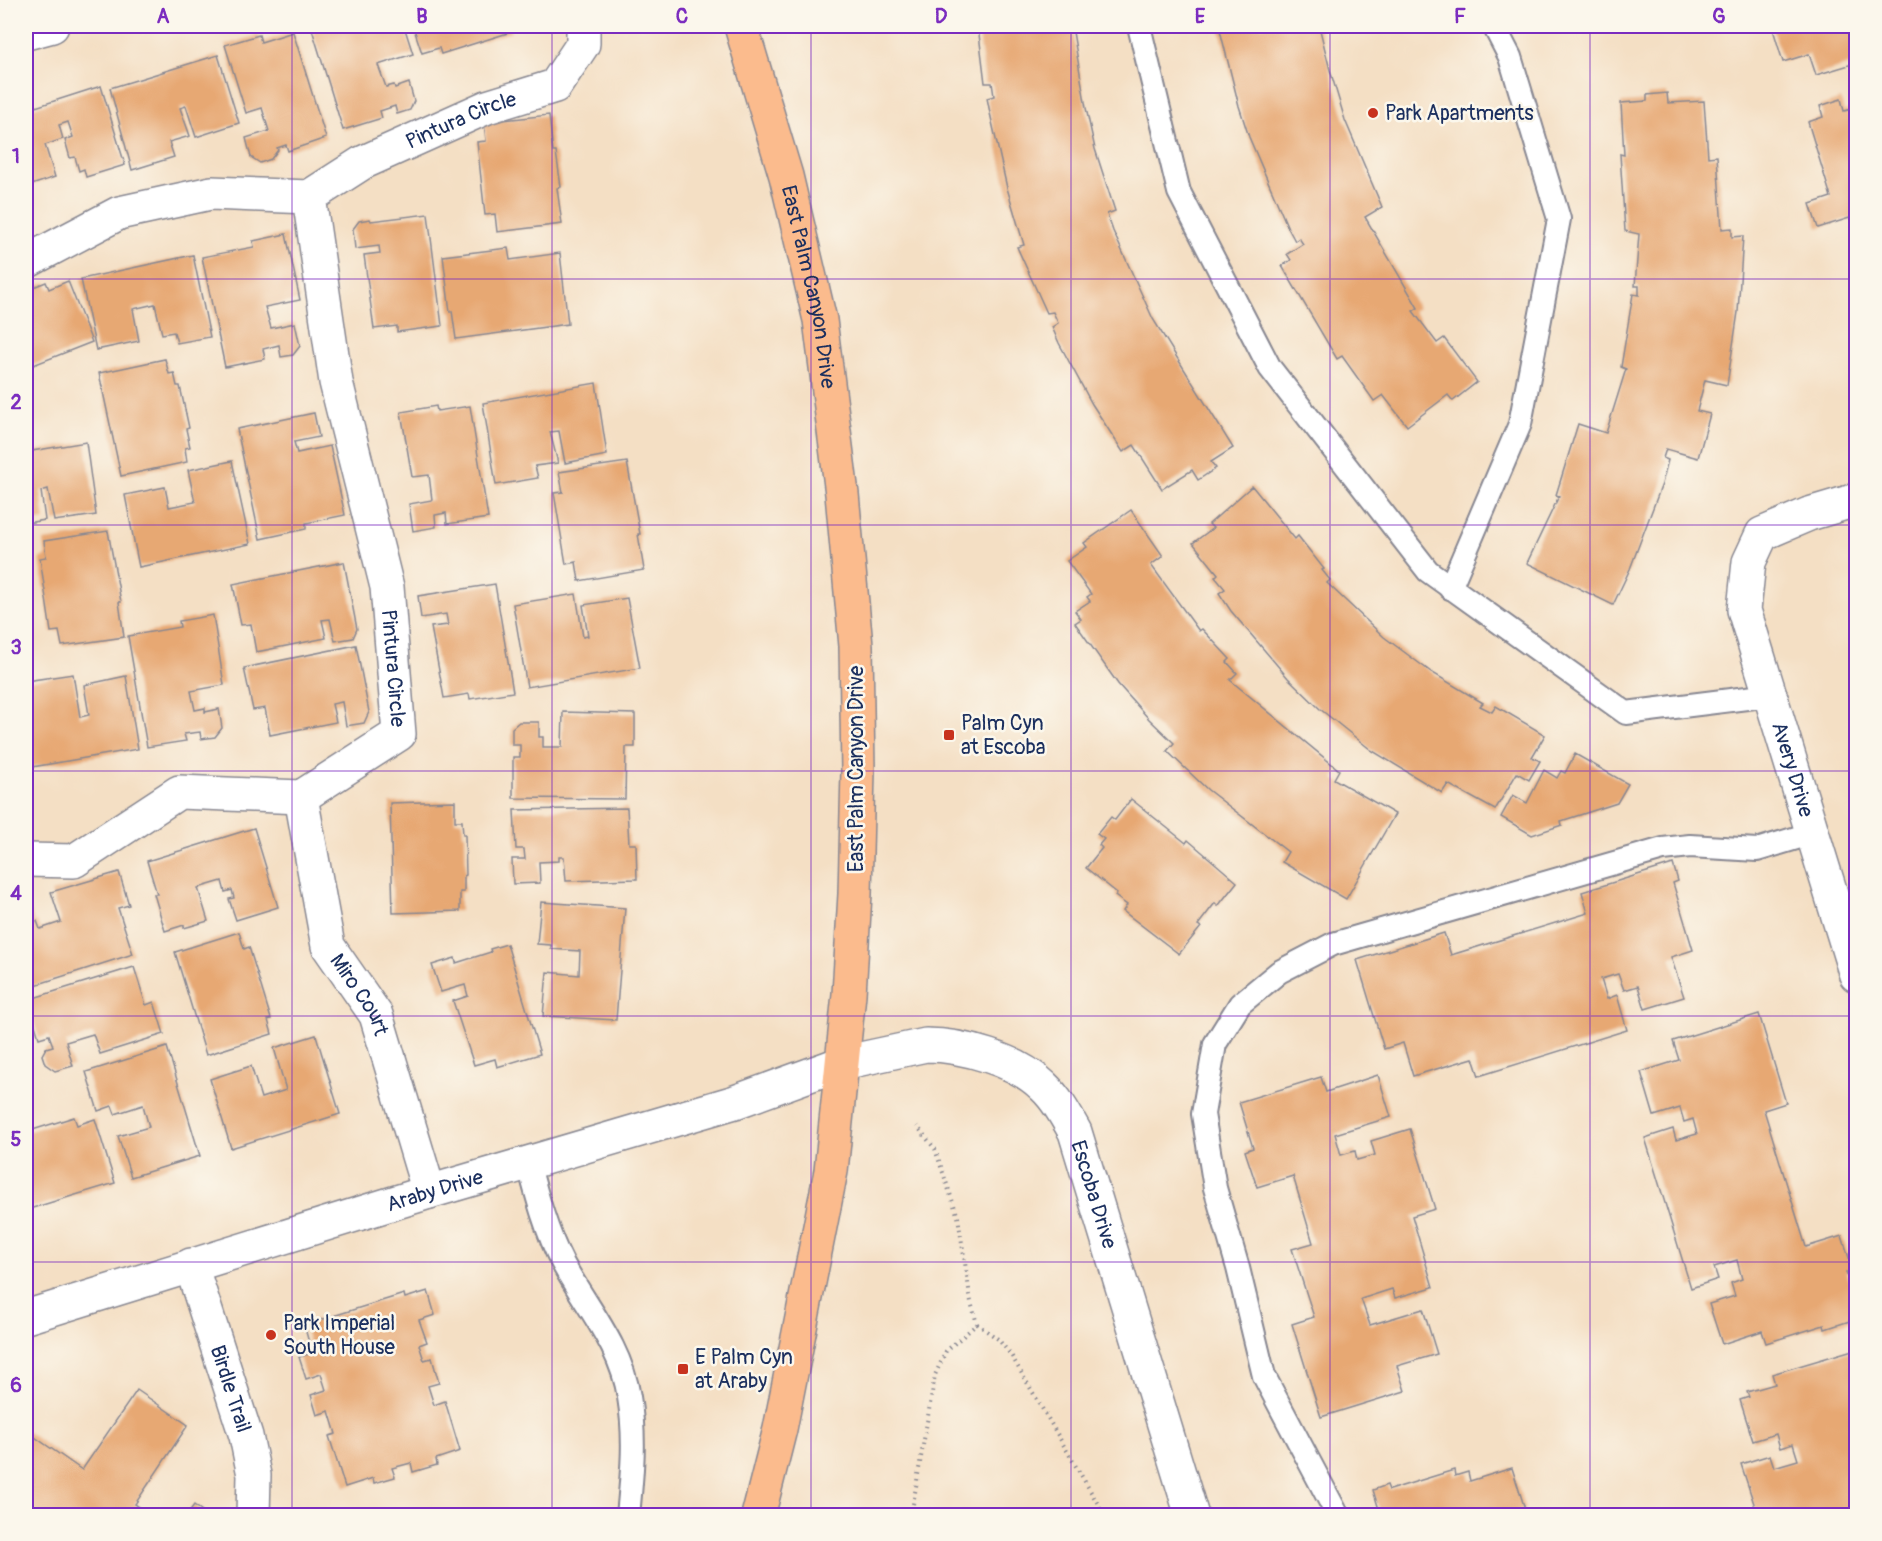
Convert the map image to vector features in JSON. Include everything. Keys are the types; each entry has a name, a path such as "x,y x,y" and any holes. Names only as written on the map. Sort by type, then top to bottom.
{"main road":[{"name":"East Palm Canyon Drive","path":"741,26 786,176 820,320 844,518 856,646 858,771 855,894 831,1171 780,1429 758,1515"}],"street":[{"path":"26,33 52,26"},
{"name":"Pintura Circle","path":"301,797 399,734 387,587 336,382 309,197 362,163 487,107 555,86 584,44 583,26"},
{"path":"26,262 119,213 211,193 309,197"},
{"name":"Avery Drive","path":"1857,500 1809,514 1762,534 1749,562 1744,610 1857,975"},
{"path":"26,860 74,861 179,792 301,797"},
{"name":"Miro Court","path":"301,797 328,946 376,1014 429,1192"},
{"name":"Escoba Drive","path":"842,1063 926,1044 940,1045 1009,1063 1042,1085 1062,1107 1075,1132 1192,1515"},
{"name":"Araby Drive","path":"26,1317 429,1192 735,1102 842,1063"},
{"name":"Birdle Trail","path":"191,1265 246,1436 255,1475 253,1515"}],"lane":[{"path":"1139,26 1179,192 1270,368 1428,572 1626,713 1771,694"},
{"path":"1450,588 1520,424 1559,219 1510,57 1494,26"},
{"path":"1338,1515 1264,1376 1238,1268 1215,1188 1203,1114 1215,1044 1240,1004 1279,972 1333,944 1663,849 1690,846 1757,850 1813,833"},
{"path":"528,1162 542,1212 561,1259 579,1293 605,1330 617,1356 629,1395 634,1443 628,1515"}],"path":[{"path":"917,1126 935,1149 958,1217 971,1302 977,1324 998,1339 1011,1355 1105,1515"},
{"path":"911,1515 935,1375 946,1351 977,1324"}],"building":[{"path":"311,26 404,26 413,54 378,65 386,87 394,85 395,88 409,83 414,101 410,110 397,114 395,106 380,111 382,118 343,130"},
{"path":"413,26 508,26 511,32 441,54 439,48 422,53"},
{"path":"978,26 1072,26 1095,149 1115,211 1107,214 1113,231 1153,319 1233,448 1211,462 1216,468 1198,480 1192,470 1162,489 1134,445 1123,452 1092,404 1059,343 1052,327 1058,323 1053,312 1047,313 1017,247 1024,245 1007,188 990,113 987,98 994,96 992,83 985,83"},
{"path":"1219,26 1319,26 1345,120 1382,207 1365,217 1418,308 1413,311 1437,343 1444,338 1477,382 1453,401 1448,395 1407,426 1383,395 1374,401 1342,356 1337,359 1282,266 1291,260 1287,254 1303,244 1299,238 1295,241 1288,228 1249,137"},
{"path":"1772,26 1856,26 1856,63 1816,75 1809,54 1783,62"},
{"path":"293,32 326,138 288,151 286,145 277,148 278,150 271,159 260,163 251,157 246,138 269,131 262,108 246,113 225,45 259,35 261,42"},
{"path":"218,55 239,123 196,137 186,106 180,108 190,136 169,142 174,157 132,170 110,88"},
{"path":"101,86 125,165 86,177 84,169 79,171 75,157 70,158 65,140 73,137 68,122 59,125 63,139 45,145 55,177 26,187 26,110"},
{"path":"1667,93 1668,103 1704,101 1708,157 1717,156 1722,229 1732,228 1732,237 1743,236 1738,312 1727,385 1705,380 1697,411 1710,414 1698,458 1666,449 1663,458 1668,460 1662,484 1630,569 1613,605 1527,563 1559,496 1556,495 1578,424 1606,433 1626,369 1621,367 1633,294 1639,295 1639,286 1635,286 1639,234 1625,231 1620,154 1624,155 1621,103 1647,101 1647,95"},
{"path":"1841,99 1844,111 1856,108 1856,216 1818,228 1810,204 1831,197 1808,122 1823,117 1820,106"},
{"path":"549,115 553,152 556,152 561,187 557,188 562,224 497,232 495,214 485,215 477,142 486,141 484,122"},
{"path":"428,214 442,326 397,332 397,326 374,329 364,255 380,253 379,246 355,249 353,229 359,221"},
{"path":"286,234 300,300 265,307 271,328 295,323 300,346 293,355 281,357 279,345 263,349 265,359 225,367 202,257 254,247 253,241"},
{"path":"508,248 510,260 560,253 568,324 456,339 443,256"},
{"path":"193,255 210,337 177,343 174,332 162,334 155,304 133,309 139,341 96,350 81,279"},
{"path":"68,281 92,342 26,368 26,290 46,282 49,289"},
{"path":"165,359 169,374 174,373 177,386 180,386 189,428 186,429 190,447 185,448 187,462 121,476 99,373"},
{"path":"596,383 607,455 565,463 559,431 550,432 558,463 535,466 538,478 496,485 483,403"},
{"path":"436,406 437,411 470,406 488,518 447,524 446,513 435,515 436,527 413,531 409,504 432,500 429,475 412,477 401,412"},
{"path":"314,413 319,437 294,442 297,453 330,446 345,515 306,523 306,529 260,539 237,429"},
{"path":"86,442 96,515 54,521 48,489 41,491 45,520 26,523 26,452"},
{"path":"232,461 250,544 139,567 125,495 165,487 169,507 195,502 188,470"},
{"path":"627,462 644,570 579,581 576,562 566,564 554,493 563,492 559,472"},
{"path":"1252,486 1295,539 1298,536 1324,569 1322,570 1330,580 1327,583 1384,637 1431,672 1483,703 1480,706 1492,712 1496,706 1545,735 1532,757 1540,761 1529,780 1517,773 1495,810 1448,784 1442,793 1371,750 1320,709 1288,678 1231,611 1219,593 1225,589 1215,577 1218,574 1193,543 1213,528 1209,524"},
{"path":"1131,510 1163,556 1151,565 1199,631 1202,629 1230,659 1227,662 1237,673 1230,680 1339,770 1334,779 1395,814 1346,899 1282,862 1288,852 1208,790 1167,751 1174,743 1118,684 1075,623 1081,619 1075,611 1090,601 1087,597 1091,594 1067,561 1087,547 1084,543"},
{"path":"108,531 121,602 119,602 124,637 62,646 59,631 51,632 40,558 46,557 44,541"},
{"path":"344,562 357,629 353,638 335,641 330,619 322,620 326,638 256,652 251,624 241,625 233,584"},
{"path":"495,584 513,692 470,699 469,694 444,698 431,627 448,625 446,614 421,618 418,596"},
{"path":"576,594 583,637 588,636 583,605 627,598 640,668 527,687 513,604"},
{"path":"213,615 224,685 191,691 195,710 205,708 205,712 219,709 222,728 215,737 201,739 200,732 184,734 186,741 147,747 128,636 180,627 179,621"},
{"path":"356,645 369,712 364,723 346,726 342,702 332,704 336,722 270,735 265,708 253,710 244,668"},
{"path":"73,674 80,717 89,715 84,685 126,676 138,749 26,768 26,681"},
{"path":"563,712 635,714 635,747 626,747 625,799 513,798 513,757 520,757 520,745 512,745 512,728 519,722 539,722 539,737 543,737 543,747 562,747"},
{"path":"1575,754 1628,784 1617,803 1561,821 1562,825 1532,835 1501,817 1513,795 1527,803 1544,770 1557,778 1561,771 1565,773"},
{"path":"1131,799 1186,843 1188,840 1237,882 1218,906 1215,903 1198,925 1201,927 1179,954 1123,911 1127,905 1115,896 1117,893 1086,868 1102,848 1099,845 1104,839 1097,834 1111,817 1115,820"},
{"path":"455,801 455,821 462,821 463,835 465,835 466,875 464,876 464,892 460,892 460,911 393,913 390,803"},
{"path":"627,808 629,844 636,844 637,879 566,881 564,857 559,857 559,861 539,862 540,883 513,884 512,859 525,859 524,849 516,849 514,810"},
{"path":"254,828 278,907 236,920 229,899 234,898 232,890 225,892 222,881 198,888 208,921 165,931 147,861"},
{"path":"1673,864 1678,881 1673,883 1693,950 1671,957 1684,997 1645,1009 1638,986 1624,990 1618,974 1601,979 1607,999 1617,995 1627,1030 1479,1076 1473,1058 1413,1076 1403,1043 1384,1049 1357,960 1444,933 1451,955 1588,913 1582,892"},
{"path":"119,872 129,905 118,908 133,954 26,988 26,907 29,906 34,922 37,921 40,929 61,922 51,892"},
{"path":"541,902 625,908 616,1020 543,1016 547,972 579,975 580,951 551,949 551,945 537,944"},
{"path":"239,932 244,949 249,947 271,1019 268,1020 272,1034 206,1055 175,952"},
{"path":"507,944 540,1054 497,1067 495,1059 474,1065 453,1001 468,996 465,985 441,992 432,965 455,958 456,963 491,952 490,949"},
{"path":"134,967 146,1005 154,1002 164,1034 100,1054 93,1034 66,1042 73,1066 55,1071 45,1064 42,1055 46,1048 53,1046 49,1035 39,1038 27,1000"},
{"path":"1759,1014 1786,1103 1764,1110 1806,1247 1842,1236 1853,1270 1846,1272 1856,1305 1856,1319 1825,1329 1824,1325 1766,1343 1762,1331 1722,1344 1709,1304 1735,1296 1731,1283 1742,1279 1737,1260 1714,1267 1718,1279 1691,1288 1645,1138 1673,1129 1676,1140 1697,1134 1693,1119 1684,1122 1680,1108 1654,1116 1641,1072 1679,1060 1673,1041"},
{"path":"316,1035 340,1114 231,1148 210,1079 251,1066 261,1098 286,1090 274,1048"},
{"path":"167,1047 200,1156 131,1177 118,1136 149,1127 143,1105 115,1114 112,1106 98,1111 86,1072"},
{"path":"1378,1075 1391,1117 1335,1134 1341,1155 1355,1151 1357,1160 1375,1155 1371,1141 1410,1129 1435,1209 1412,1216 1433,1287 1395,1298 1392,1289 1361,1299 1370,1325 1423,1309 1437,1354 1397,1366 1405,1391 1321,1417 1292,1324 1314,1317 1292,1249 1313,1243 1293,1176 1257,1187 1245,1151 1253,1148 1239,1102 1321,1077 1326,1092"},
{"path":"74,1117 77,1125 95,1119 115,1183 26,1210 26,1132"},
{"path":"428,1291 435,1315 419,1320 427,1342 419,1345 424,1360 432,1358 439,1383 428,1386 434,1405 445,1401 460,1451 436,1459 437,1465 413,1472 411,1463 392,1468 395,1477 374,1483 373,1478 345,1487 329,1436 336,1434 329,1411 317,1415 311,1395 326,1390 321,1374 306,1379 299,1357 312,1353 304,1325 404,1294 405,1298"},
{"path":"1856,1349 1856,1516 1758,1516 1741,1464 1770,1455 1774,1467 1798,1460 1793,1444 1780,1448 1776,1434 1753,1441 1740,1400 1749,1397 1747,1392 1775,1384 1772,1374"},
{"path":"137,1390 188,1425 135,1504 152,1516 31,1516 26,1512 26,1431 82,1470"},
{"path":"1512,1468 1525,1509 1504,1516 1381,1516 1373,1490 1387,1485 1389,1490 1454,1470 1455,1476 1468,1472 1470,1481"},
{"path":"194,1505 209,1516 186,1516"}],"place":[{"name":"Park Apartments","path":"1373,113"},
{"name":"Palm Cyn at Escoba","path":"949,735"},
{"name":"Park Imperial South House","path":"271,1335"},
{"name":"E Palm Cyn at Araby","path":"683,1369"}]}
